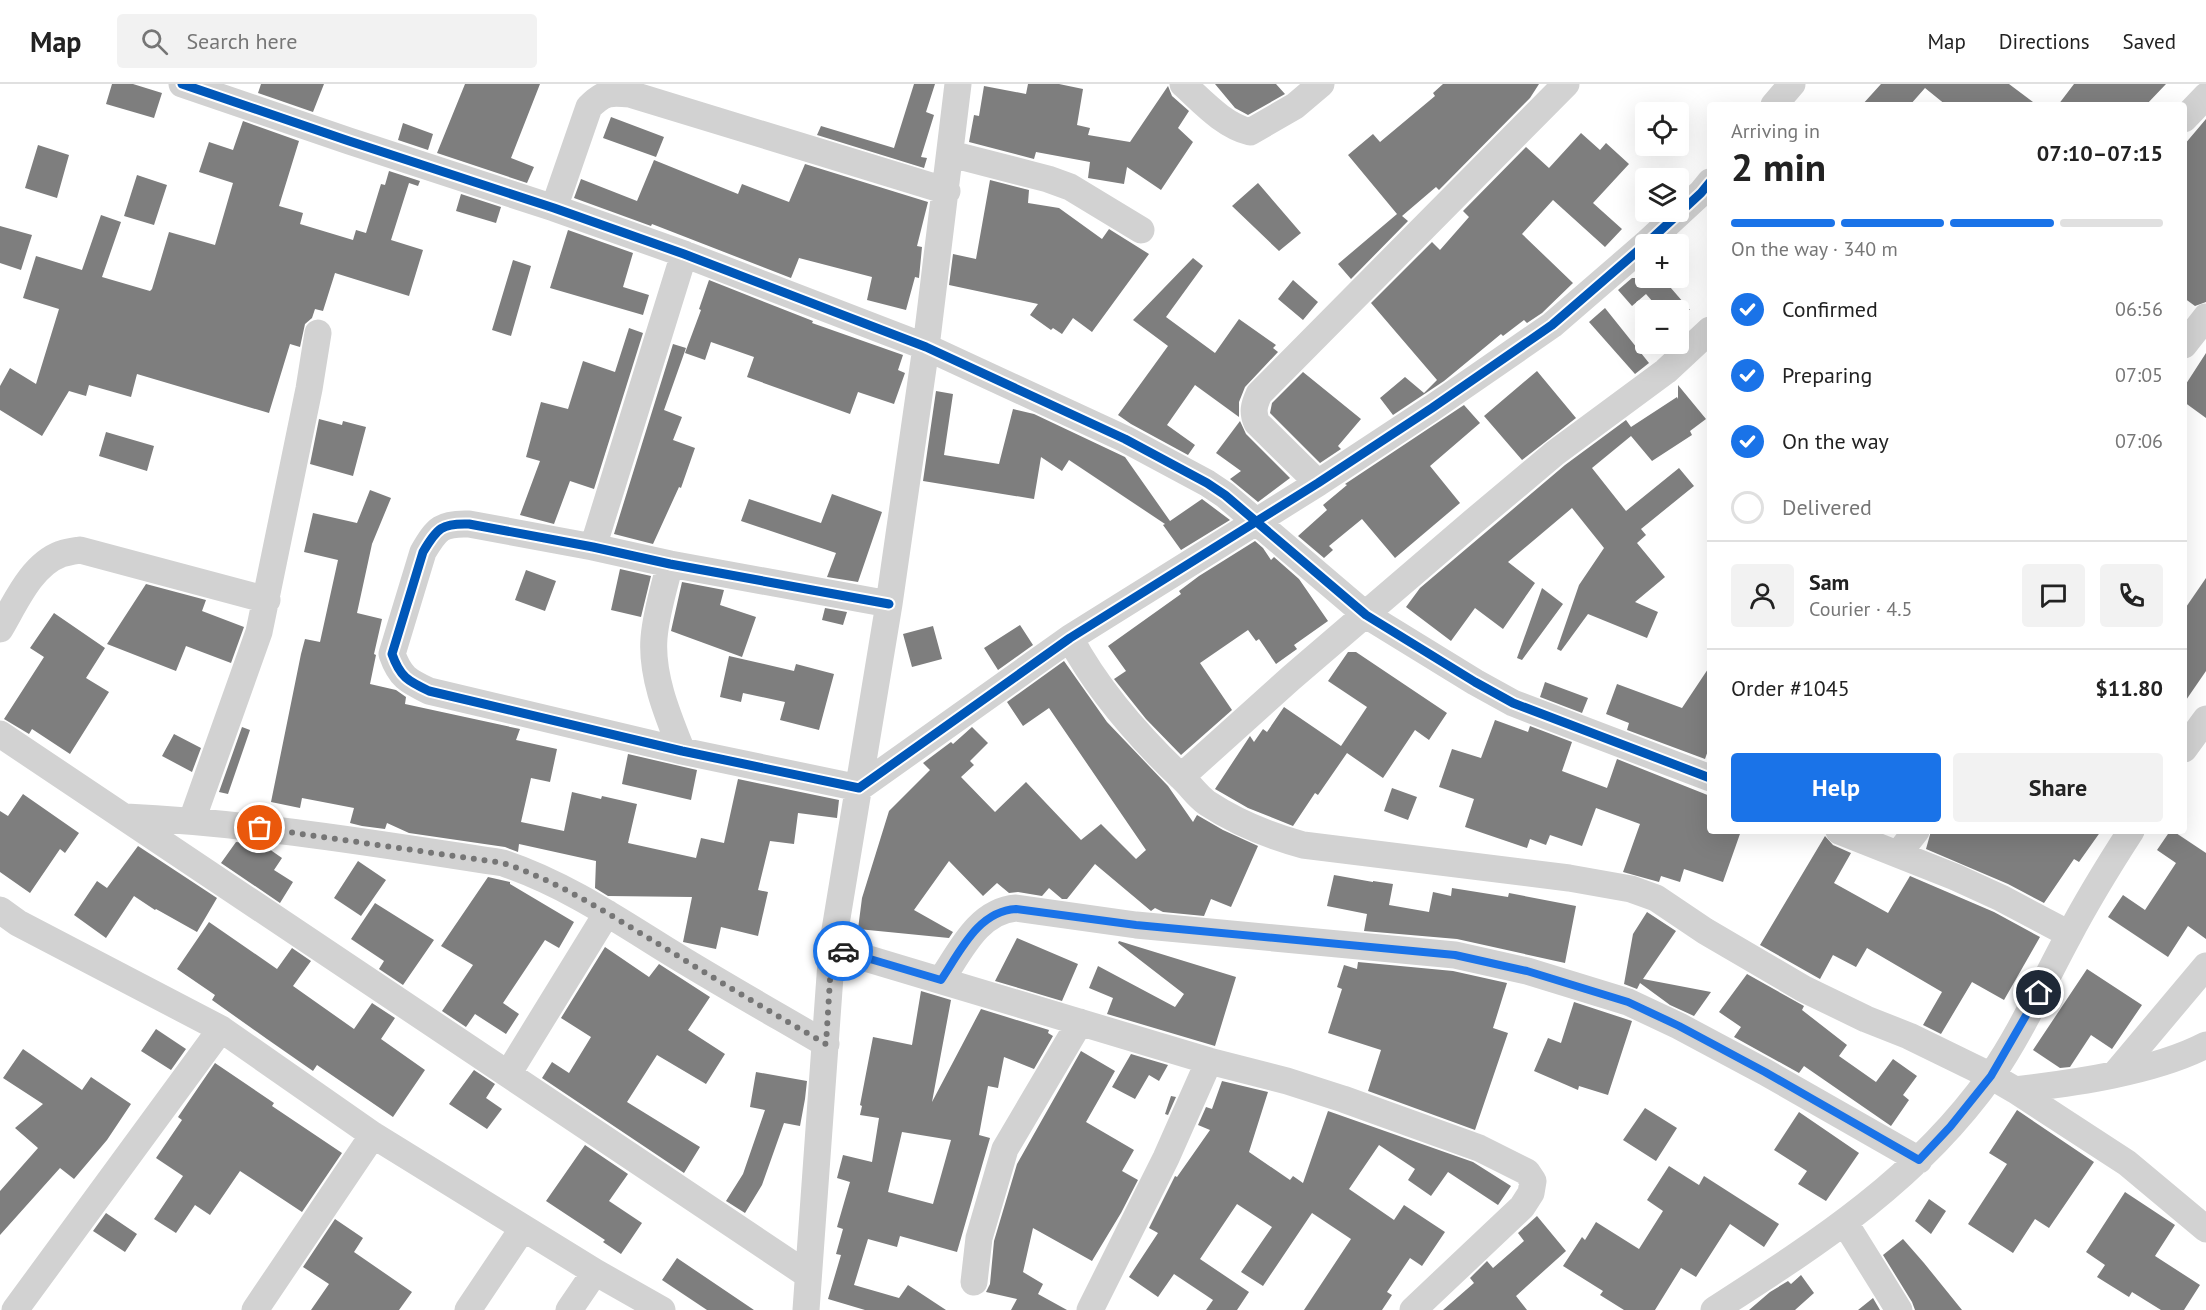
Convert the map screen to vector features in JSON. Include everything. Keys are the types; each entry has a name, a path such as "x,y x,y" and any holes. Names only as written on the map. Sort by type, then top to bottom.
{"street":[{"path":"182,84 554,208 684,254 926,347 1125,439 1207,483 1256,521 1366,615 1513,703 1707,777"},
{"path":"806,1310 832,948 889,604 947,191 958,84"},
{"path":"1183,84 1223,119 1239,129 1250,132 1295,106 1321,84"},
{"path":"1318,483 1257,423 1253,414 1259,394 1566,84"},
{"path":"1776,102 1792,84"},
{"path":"554,208 589,107 600,96 613,92 630,94 947,191"},
{"path":"2187,116 2206,96"},
{"path":"951,154 1048,179 1070,187 1141,230"},
{"path":"889,604 469,524 453,524 441,527 423,552 392,654 398,670 410,681 429,691 682,751 859,788 1070,638 1318,483 1552,325 1648,242 1707,186"},
{"path":"593,547 684,254"},
{"path":"2187,341 2206,317"},
{"path":"192,820 260,632 309,389 318,333"},
{"path":"1181,777 1291,678 1555,453 1666,370 1707,333"},
{"path":"0,629 24,588 41,567 60,554 80,550 267,600"},
{"path":"670,564 653,639 663,704 682,751"},
{"path":"1070,638 1081,660 1120,712 1204,801 1223,812 1274,837 1303,845 1569,878 1631,889 1656,898 1705,931 1804,989 1866,1019 1909,1036 2015,1090 2127,1163 2206,1229"},
{"path":"2187,745 2206,719"},
{"path":"0,734 808,1275"},
{"path":"124,817 192,820 503,863 532,873 607,913 826,1044"},
{"path":"1847,834 2001,898 2069,934"},
{"path":"1898,854 1914,834"},
{"path":"1713,1310 1845,1223 1919,1160 1950,1127 1991,1076 2029,1012 2069,934 2129,834"},
{"path":"941,980 975,931 988,917 1003,909 1136,925 1455,955 1527,971 1628,1002 1679,1026 1765,1072 1919,1160"},
{"path":"0,910 18,923 221,1029 373,1135 523,1228 663,1310"},
{"path":"508,1074 607,913"},
{"path":"832,948 1343,1099 1479,1148 1527,1172 1533,1181 1531,1193 1522,1208 1413,1310"},
{"path":"2116,1073 2206,966"},
{"path":"974,1282 979,1238 1005,1149 1080,1022"},
{"path":"15,1310 221,1029"},
{"path":"2015,1090 2171,1061 2206,1045"},
{"path":"1090,1310 1166,1158 1209,1061"},
{"path":"255,1310 373,1135"},
{"path":"1845,1223 1899,1310"},
{"path":"468,1310 523,1228"},
{"path":"569,1310 596,1272"}],"building":[{"path":"112,84 133,84 162,93 154,118 106,104"},
{"path":"261,84 324,84 313,112 258,93"},
{"path":"465,84 540,84 511,158 534,167 527,183 437,153"},
{"path":"914,84 935,84 926,112 934,115 921,157 927,158 924,168 817,135 821,126 894,148"},
{"path":"1028,84 1059,84 1083,89 1077,125 1090,128 1088,135 1130,142 1168,86 1172,96 1189,111 1178,128 1193,142 1161,190 1127,167 1124,184 1088,178 1090,162 1036,152 1034,159 969,142 974,115 979,116 984,86 1026,94"},
{"path":"1215,84 1276,84 1285,94 1248,115 1235,108"},
{"path":"1443,84 1539,84 1530,98 1439,190 1436,187 1402,216 1408,221 1351,279 1338,264 1397,214 1348,155 1373,134 1380,142 1435,96 1433,93"},
{"path":"1881,84 2009,84 2033,102 1942,102 1925,88 1913,102 1865,102"},
{"path":"2074,84 2166,84 2149,102 2060,102"},
{"path":"611,117 664,137 656,157 603,138"},
{"path":"2206,119 2206,302 2195,306 2187,300 2187,141"},
{"path":"243,121 299,141 279,206 303,213 300,224 353,240 356,230 366,233 381,184 385,185 389,171 420,181 418,186 409,183 391,240 423,250 409,296 335,273 323,311 315,309 312,318 305,324 300,347 290,344 269,413 137,374 131,397 89,385 86,396 69,391 42,436 0,410 0,386 10,368 36,384 59,309 23,298 36,256 82,270 101,215 121,222 102,277 150,291 169,232 215,245 233,183 199,172 209,142 233,150"},
{"path":"403,123 433,134 428,150 398,140"},
{"path":"1581,133 1600,150 1606,143 1629,164 1593,203 1622,229 1605,247 1553,200 1522,234 1573,283 1542,313 1527,323 1524,320 1503,336 1501,334 1444,381 1393,415 1380,398 1405,377 1424,393 1437,380 1371,303 1432,242 1440,250 1469,217 1463,211 1526,147 1549,168"},
{"path":"38,145 69,155 57,198 25,188"},
{"path":"654,160 738,194 742,184 789,202 805,164 928,202 917,246 922,247 919,278 915,277 906,310 867,300 872,277 799,258 791,278 652,224 651,226 574,198 581,179 637,201"},
{"path":"137,175 167,185 154,225 124,216"},
{"path":"990,180 1029,190 1028,203 1059,208 1102,239 1109,229 1149,254 1092,332 1073,318 1062,334 1053,328 1051,330 1030,315 1038,304 949,285 953,254 976,259"},
{"path":"1258,183 1301,233 1279,251 1232,206"},
{"path":"461,194 501,207 496,223 456,211"},
{"path":"0,226 32,235 21,270 0,263"},
{"path":"568,230 633,253 623,287 649,295 643,315 550,288"},
{"path":"1193,258 1203,266 1166,317 1215,353 1239,319 1276,345 1273,348 1278,352 1245,387 1239,402 1239,417 1195,385 1167,425 1195,445 1188,455 1118,415 1168,346 1133,320"},
{"path":"513,260 531,266 511,336 492,330"},
{"path":"1635,278 1635,288 1671,288 1681,300 1651,300 1646,294 1639,300 1635,300 1632,306 1618,290"},
{"path":"709,280 813,321 812,323 903,355 898,370 905,373 894,404 858,392 850,414 747,377 754,357 711,342 705,360 685,353"},
{"path":"1293,280 1318,302 1303,320 1278,299"},
{"path":"1605,308 1635,346 1635,354 1642,354 1649,363 1635,374 1589,322"},
{"path":"629,328 643,333 594,489 570,481 554,524 520,515 540,461 526,457 541,402 568,409 583,361 615,372"},
{"path":"673,344 686,348 664,410 682,417 673,440 695,448 681,488 679,487 653,544 614,534"},
{"path":"2206,353 2206,418 2187,404 2187,382"},
{"path":"1537,371 1576,418 1522,460 1484,416"},
{"path":"1303,372 1361,419 1338,446 1341,449 1320,463 1270,413 1272,403"},
{"path":"1678,385 1706,419 1690,431 1692,435 1652,461 1631,436 1592,468 1626,511 1679,468 1694,486 1641,529 1646,535 1637,543 1665,577 1635,602 1658,612 1647,638 1588,614 1561,651 1557,649 1579,585 1604,548 1572,508 1508,562 1535,583 1503,629 1475,608 1451,641 1406,607 1420,588 1565,465 1626,420 1631,427 1677,397 1678,399"},
{"path":"936,391 953,394 944,455 999,464 1013,409 1034,414 1125,457 1170,521 1202,499 1230,520 1181,550 1163,525 1165,524 1069,460 1062,471 1041,457 1034,499 923,481"},
{"path":"1464,405 1480,423 1430,466 1460,503 1395,558 1362,519 1329,546 1333,550 1324,558 1298,536 1327,510 1323,505 1347,485 1345,484"},
{"path":"319,419 342,425 343,421 366,427 353,476 310,464"},
{"path":"1240,421 1246,434 1290,478 1258,502 1230,479 1241,471 1216,453"},
{"path":"106,432 154,446 147,471 99,456"},
{"path":"370,490 391,498 372,544 357,613 382,619 370,684 396,690 406,697 405,704 520,729 516,740 557,749 550,782 531,778 521,822 564,831 572,792 601,799 602,796 637,804 628,843 696,858 701,838 724,843 738,779 839,800 837,818 798,813 794,844 770,841 758,890 768,892 758,936 721,927 716,949 683,942 692,897 608,896 595,888 596,861 519,844 518,852 505,847 409,833 387,823 385,829 362,826 350,823 354,808 302,798 300,808 271,802 305,639 320,642 338,560 304,552 313,513 357,523"},
{"path":"832,494 882,512 858,582 827,577 836,553 741,521 749,499 821,523"},
{"path":"1255,541 1271,560 1274,557 1299,579 1328,621 1294,645 1297,649 1276,664 1259,639 1256,641 1248,630 1200,663 1232,710 1181,755 1146,719 1114,679 1126,671 1108,646 1181,594 1179,591 1199,576"},
{"path":"620,569 651,576 641,617 611,610"},
{"path":"526,570 556,581 545,611 515,600"},
{"path":"2206,578 2206,671 2187,699 2187,606"},
{"path":"682,582 724,590 720,605 756,617 742,657 671,631"},
{"path":"146,584 206,600 202,611 244,627 231,663 186,646 176,671 107,644"},
{"path":"1542,588 1563,604 1522,660 1517,658"},
{"path":"825,608 847,612 843,625 822,620"},
{"path":"54,613 105,648 86,678 109,692 70,754 32,729 29,734 4,719 44,657 30,648"},
{"path":"1020,625 1033,645 998,670 984,648"},
{"path":"933,626 942,659 912,667 903,634"},
{"path":"1348,652 1356,652 1447,713 1429,740 1415,730 1383,778 1347,753 1318,795 1315,793 1293,826 1248,808 1215,789 1250,736 1254,742 1263,729 1267,732 1284,707 1341,746 1367,707 1328,681"},
{"path":"729,656 794,671 796,664 834,674 819,730 780,720 785,702 743,693 741,702 720,697"},
{"path":"1064,661 1107,722 1168,786 1193,822 1197,815 1258,846 1231,907 1211,899 1204,916 1163,912 1155,908 1151,911 1095,864 1067,899 1062,899 1049,888 1042,896 1018,892 1009,893 997,883 983,896 949,861 914,910 953,932 949,938 858,929 862,898 889,811 930,770 923,763 951,742 953,744 972,727 988,743 970,761 974,765 961,777 995,812 1026,782 1081,840 1101,824 1136,859 1146,850 1049,708 1023,726 1007,702"},
{"path":"1707,670 1707,753 1705,759 1627,730 1629,723 1606,714 1617,684 1682,708"},
{"path":"1545,682 1588,698 1582,713 1540,697"},
{"path":"1495,720 1528,732 1530,726 1572,742 1562,771 1607,788 1617,759 1707,795 1707,834 1740,834 1723,882 1684,869 1680,882 1661,876 1659,882 1623,872 1640,824 1596,808 1582,846 1550,835 1546,845 1530,839 1527,848 1465,827 1474,799 1439,787 1452,749 1481,758"},
{"path":"242,727 250,730 228,794 219,792"},
{"path":"174,734 201,748 192,772 162,756"},
{"path":"628,754 697,770 691,800 622,784"},
{"path":"1392,788 1417,797 1408,820 1384,811"},
{"path":"23,794 79,833 65,853 60,849 30,893 0,872 0,811 8,816"},
{"path":"1930,834 2099,834 2079,862 2074,859 2044,903 2008,884 1926,849"},
{"path":"2168,834 2178,834 2206,853 2206,939 2188,926 2168,957 2108,917 2123,895 2145,910 2176,863 2157,850"},
{"path":"1825,836 1833,845 1851,853 1834,883 1888,913 1910,876 1994,912 2040,937 2004,1000 1972,982 1941,1034 1923,1025 1942,992 1867,948 1856,967 1833,955 1820,979 1760,945"},
{"path":"236,842 262,844 282,858 274,870 293,882 280,903 221,863"},
{"path":"138,846 217,898 197,932 134,896 106,938 74,915 97,881 107,888"},
{"path":"358,861 386,880 361,916 334,898"},
{"path":"1334,875 1393,884 1389,905 1429,912 1433,892 1451,896 1452,888 1508,897 1509,893 1576,906 1565,963 1457,939 1364,931 1367,914 1327,906"},
{"path":"488,877 510,882 574,922 559,948 545,940 503,1003 519,1014 506,1034 475,1014 466,1027 442,1011 473,965 441,946"},
{"path":"375,903 434,940 403,985 379,969 384,961 351,939"},
{"path":"1647,912 1676,931 1643,979 1711,992 1694,1016 1670,1005 1640,983 1637,989 1624,984 1633,934"},
{"path":"209,922 277,969 292,948 311,961 293,986 354,1029 372,1003 395,1018 381,1039 425,1070 393,1117 317,1065 313,1071 212,1000 215,995 177,969"},
{"path":"1017,938 1078,964 1062,1001 995,981"},
{"path":"1119,941 1236,977 1215,1046 1107,1014 1113,998 1089,988 1098,966 1175,1007 1184,994 1118,943"},
{"path":"605,947 649,977 659,964 710,997 688,1030 725,1054 706,1084 657,1055 627,1102 700,1147 684,1173 542,1078 552,1062 569,1073 591,1037 561,1018"},
{"path":"1358,962 1453,971 1507,983 1493,1028 1508,1033 1475,1130 1368,1091 1381,1050 1328,1033 1342,989 1337,987 1344,965 1357,969"},
{"path":"2087,969 2142,1005 2112,1049 2091,1035 2070,1067 2060,1068 2033,1050"},
{"path":"1747,974 1804,1006 1802,1010 1847,1045 1839,1056 1876,1082 1893,1059 1917,1076 1903,1095 1909,1100 1891,1126 1804,1066 1799,1073 1734,1037 1741,1027 1719,1012"},
{"path":"921,991 951,1000 932,1102 981,1009 1049,1030 1048,1033 1053,1036 1034,1069 1004,1057 998,1088 988,1086 979,1135 990,1138 957,1252 900,1236 897,1247 868,1239 854,1285 899,1298 908,1285 946,1310 865,1310 828,1299 841,1255 836,1254 843,1229 837,1227 850,1182 837,1178 843,1155 872,1162 879,1118 860,1115 862,1106 860,1105 873,1037 912,1045","holes":["902,1132 951,1140 933,1204 888,1192"]},
{"path":"1574,1002 1632,1021 1608,1095 1579,1086 1578,1090 1534,1071 1548,1038 1561,1043"},
{"path":"156,1029 186,1049 171,1070 141,1051"},
{"path":"23,1049 82,1090 91,1077 131,1104 107,1140 74,1179 60,1168 0,1235 0,1191 38,1148 15,1128 43,1104 3,1078"},
{"path":"1081,1051 1115,1071 1086,1122 1134,1150 1122,1171 1138,1180 1092,1261 1033,1228 1023,1272 1043,1284 1038,1294 1067,1310 1011,1310 1017,1299 986,1292 990,1284 994,1241 1017,1164"},
{"path":"1131,1054 1168,1065 1159,1081 1149,1075 1135,1099 1112,1087"},
{"path":"215,1063 274,1103 272,1106 342,1153 302,1212 240,1171 210,1215 195,1205 176,1233 154,1219 183,1176 156,1158 182,1120 178,1117"},
{"path":"474,1070 495,1084 486,1098 502,1109 487,1129 449,1104"},
{"path":"756,1072 807,1081 800,1126 784,1123 762,1185 745,1213 726,1201 743,1174 765,1110 750,1107"},
{"path":"1222,1081 1268,1092 1249,1152 1290,1180 1293,1176 1303,1183 1328,1111 1473,1162 1511,1186 1498,1205 1448,1172 1431,1196 1408,1180 1415,1169 1379,1145 1349,1189 1394,1220 1404,1205 1445,1232 1422,1266 1410,1258 1387,1292 1392,1295 1382,1310 1304,1310 1351,1239 1312,1213 1263,1286 1241,1272 1272,1227 1237,1204 1200,1259 1249,1292 1237,1310 1206,1310 1213,1300 1174,1274 1158,1297 1129,1277 1158,1233 1149,1228 1175,1176 1177,1177 1210,1130 1198,1125 1206,1107 1212,1109"},
{"path":"1171,1096 1176,1097 1168,1115 1165,1114"},
{"path":"1645,1108 1677,1128 1656,1161 1623,1140"},
{"path":"2017,1110 2094,1162 2049,1228 2035,1219 2013,1253 1968,1224 2007,1164 1989,1153"},
{"path":"1799,1112 1859,1153 1826,1201 1798,1184 1807,1171 1774,1150"},
{"path":"585,1145 628,1174 609,1201 642,1223 621,1254 603,1242 605,1240 546,1201"},
{"path":"1669,1166 1699,1185 1704,1176 1779,1224 1764,1247 1730,1224 1696,1277 1681,1268 1655,1310 1624,1310 1600,1295 1603,1291 1563,1266 1582,1237 1585,1240 1596,1222 1639,1249 1663,1211 1647,1200"},
{"path":"2125,1192 2175,1225 2155,1256 2200,1285 2184,1310 2161,1310 2132,1292 2129,1297 2097,1277 2105,1265 2086,1252"},
{"path":"1929,1199 1946,1211 1931,1234 1915,1221"},
{"path":"106,1213 137,1234 125,1252 93,1231"},
{"path":"1537,1216 1566,1251 1516,1296 1527,1310 1443,1310 1474,1283 1470,1278 1487,1261 1493,1268 1524,1241 1518,1233"},
{"path":"335,1219 363,1238 354,1252 412,1292 399,1310 311,1310 329,1284 303,1267"},
{"path":"1903,1239 1962,1310 1915,1310 1883,1255"},
{"path":"677,1258 754,1310 707,1310 662,1280"},
{"path":"1801,1275 1814,1293 1795,1310 1749,1310 1770,1292 1788,1281 1791,1284"},
{"path":"1873,1298 1880,1310 1858,1310"}],"cycle path":[{"path":"182,84 554,208 684,254 926,347 1125,439 1207,483 1225,495 1366,615 1513,703 1707,777"},
{"path":"889,604 469,524 452,525 437,532 423,552 392,654 402,673 415,684 429,691 682,751 859,788 1070,638 1318,483 1552,325 1648,242 1707,186"}],"way so far":[{"path":"260,828 503,863 532,873 607,913 826,1044 832,948 843,951"}],"route":[{"path":"843,951 941,980 975,931 988,917 1003,909 1016,909 1136,925 1455,955 1527,971 1628,1002 1679,1026 1765,1072 1919,1160 1950,1127 1991,1076 2039,993"}]}
